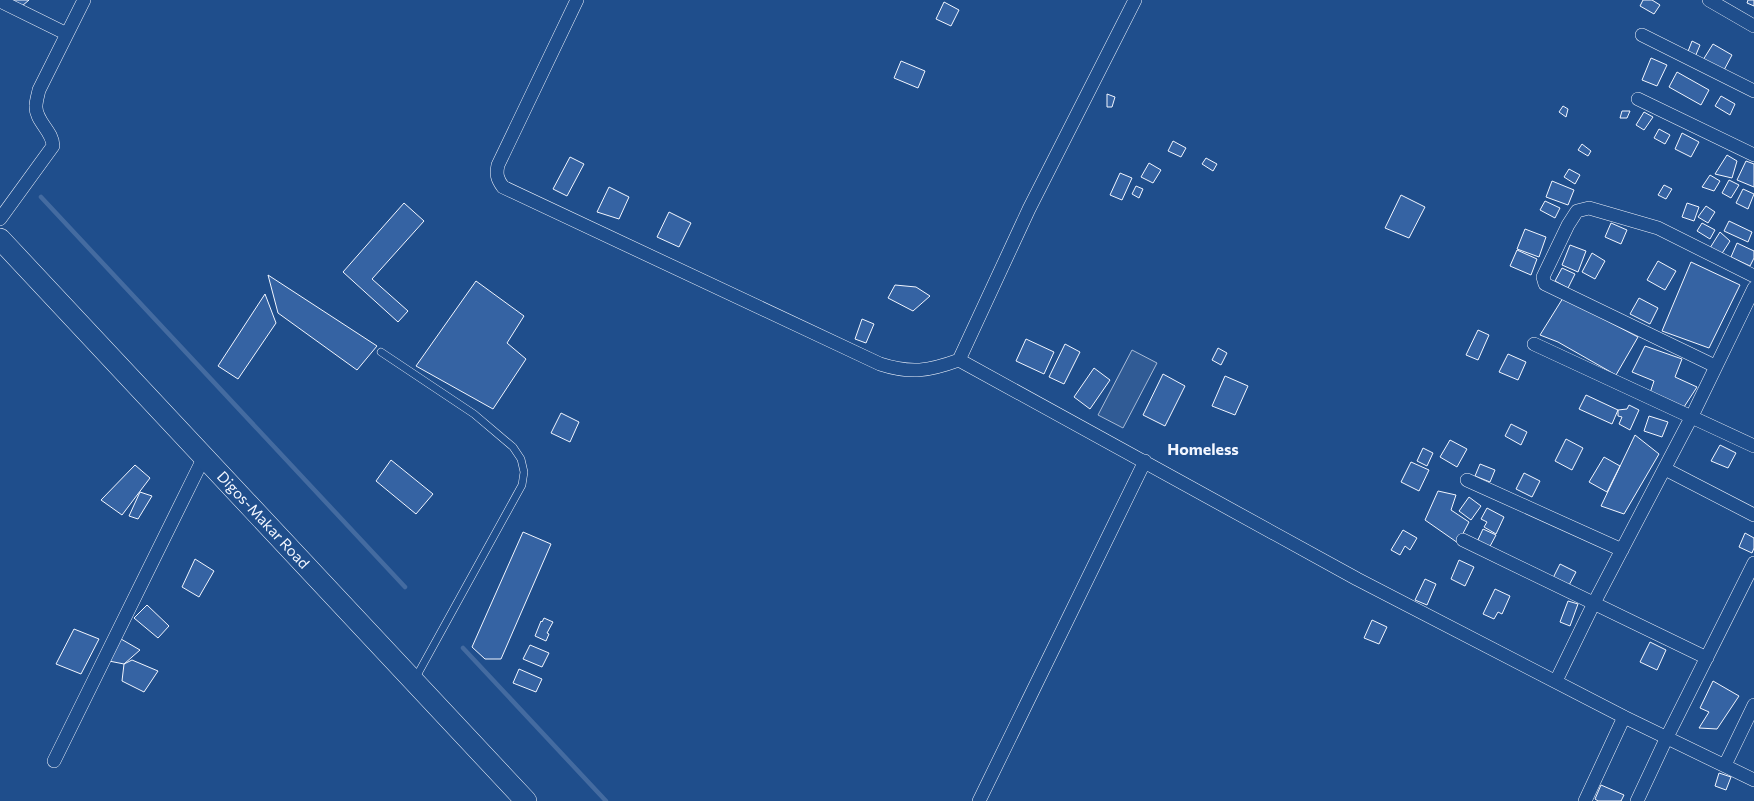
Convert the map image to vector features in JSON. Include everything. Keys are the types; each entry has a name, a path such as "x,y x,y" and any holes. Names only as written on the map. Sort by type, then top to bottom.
{"main road":[{"name":"Digos-Makar Road","path":"0,239 526,801"}],"street":[{"path":"0,219 53,146 53,142 46,128 37,114 36,106 39,90 84,0"},
{"path":"577,0 498,165 496,172 498,181 503,187 880,364 897,369 915,371 938,368 959,360 1029,209 1135,0"},
{"path":"1709,0 1754,26"},
{"path":"0,2 67,34"},
{"path":"1642,35 1754,92"},
{"path":"1638,99 1754,155"},
{"path":"1715,366 1545,284 1543,277 1568,225 1577,211 1589,208 1658,228 1754,276"},
{"path":"1556,681 1594,603 1692,416 1754,288"},
{"path":"1534,344 1754,446"},
{"path":"959,360 1357,579 1624,717 1754,780"},
{"path":"54,761 204,457"},
{"path":"979,801 1145,461"},
{"path":"1665,469 1754,515"},
{"path":"1468,480 1622,550"},
{"path":"1463,540 1707,658"},
{"path":"1637,801 1667,737 1754,564"},
{"path":"1725,765 1754,705"},
{"path":"1585,801 1624,717"}],"lane":[{"path":"381,352 479,419 512,446 521,459 524,472 522,485 413,681"}],"shaded area":[{"path":"1132,350 1157,363 1123,428 1098,415"}],"building":[{"path":"7,0 29,0 22,6"},
{"path":"1643,0 1652,0 1660,5 1654,14 1640,6"},
{"path":"1748,0 1754,0 1754,6 1747,3"},
{"path":"944,2 959,10 951,26 936,19"},
{"path":"1692,41 1700,45 1695,57 1687,54"},
{"path":"1713,44 1732,55 1723,72 1703,60"},
{"path":"1651,58 1667,65 1657,86 1642,80"},
{"path":"901,61 925,71 918,88 894,78"},
{"path":"1677,72 1709,90 1701,105 1669,87"},
{"path":"1107,94 1115,97 1112,107 1107,107"},
{"path":"1721,96 1735,104 1730,115 1715,106"},
{"path":"1563,106 1568,109 1566,117 1559,112"},
{"path":"1622,111 1630,111 1627,118 1620,118"},
{"path":"1644,112 1653,117 1644,130 1636,125"},
{"path":"1659,129 1670,135 1665,144 1654,138"},
{"path":"1682,133 1699,142 1691,157 1675,149"},
{"path":"1173,141 1186,148 1181,157 1168,151"},
{"path":"1582,144 1591,151 1588,156 1578,150"},
{"path":"1727,155 1737,161 1732,178 1715,174"},
{"path":"570,157 584,164 567,196 553,189"},
{"path":"1206,158 1217,164 1213,171 1202,164"},
{"path":"1746,161 1754,164 1754,187 1737,180"},
{"path":"1149,163 1161,170 1153,183 1141,177"},
{"path":"1569,169 1580,175 1575,184 1564,177"},
{"path":"1120,173 1132,178 1122,200 1110,195"},
{"path":"1710,175 1720,181 1714,191 1702,187"},
{"path":"1729,180 1739,185 1731,198 1722,193"},
{"path":"1552,181 1574,190 1568,205 1546,197"},
{"path":"1664,185 1672,189 1666,199 1658,195"},
{"path":"1136,186 1143,189 1139,198 1132,194"},
{"path":"609,187 629,197 619,219 597,212"},
{"path":"1743,189 1754,194 1748,209 1736,203"},
{"path":"1401,195 1425,207 1409,238 1385,228"},
{"path":"1545,201 1560,208 1555,218 1540,210"},
{"path":"404,203 424,221 372,279 408,311 398,322 343,272"},
{"path":"1687,203 1699,207 1694,221 1682,217"},
{"path":"1706,206 1715,212 1708,223 1698,217"},
{"path":"669,212 691,223 679,247 657,237"},
{"path":"1729,221 1752,232 1748,242 1724,231"},
{"path":"1611,223 1627,230 1621,244 1605,237"},
{"path":"1702,223 1715,230 1710,239 1697,231"},
{"path":"1525,229 1546,237 1539,257 1517,249"},
{"path":"1720,232 1730,241 1721,255 1710,248"},
{"path":"1737,243 1754,251 1754,258 1750,266 1731,257"},
{"path":"1570,245 1586,251 1578,272 1562,265"},
{"path":"1517,250 1537,259 1531,275 1510,266"},
{"path":"1592,253 1605,261 1595,279 1582,272"},
{"path":"1658,261 1676,271 1665,290 1647,280"},
{"path":"1691,262 1740,285 1709,348 1662,331"},
{"path":"1562,268 1575,274 1568,288 1555,281"},
{"path":"268,275 377,346 357,370 278,313"},
{"path":"476,281 524,316 507,343 526,359 493,409 416,366"},
{"path":"895,285 916,287 930,296 913,311 888,298"},
{"path":"265,294 276,323 238,379 218,366"},
{"path":"1563,298 1638,337 1616,375 1558,342 1540,335"},
{"path":"1639,298 1658,308 1650,324 1630,314"},
{"path":"862,319 874,324 866,343 855,339"},
{"path":"1478,330 1489,335 1478,360 1466,355"},
{"path":"1026,339 1054,352 1044,374 1016,361"},
{"path":"1065,344 1080,352 1064,384 1049,377"},
{"path":"1645,346 1682,359 1675,377 1697,387 1682,410 1650,393 1654,381 1632,372"},
{"path":"1218,348 1227,353 1221,365 1212,360"},
{"path":"1508,354 1526,362 1518,380 1499,372"},
{"path":"1094,368 1110,380 1090,409 1074,397"},
{"path":"1163,374 1185,386 1165,426 1143,415"},
{"path":"1225,376 1248,386 1235,415 1212,406"},
{"path":"1586,395 1618,410 1612,424 1579,409"},
{"path":"1629,405 1639,410 1630,430 1619,424 1622,417 1618,416 1618,410 1627,409"},
{"path":"561,413 579,422 570,442 551,433"},
{"path":"1649,416 1668,422 1662,437 1644,431"},
{"path":"1511,424 1527,432 1521,445 1505,436"},
{"path":"1635,435 1659,454 1624,514 1601,506"},
{"path":"1566,439 1583,448 1572,470 1555,461"},
{"path":"1450,440 1467,449 1457,467 1440,457"},
{"path":"1720,445 1736,453 1728,468 1711,461"},
{"path":"1423,448 1433,453 1427,466 1417,461"},
{"path":"1604,457 1620,466 1607,492 1589,482"},
{"path":"391,460 433,494 416,514 376,481"},
{"path":"1411,462 1429,470 1419,491 1401,482"},
{"path":"1480,464 1495,470 1490,482 1475,476"},
{"path":"135,465 150,478 122,515 101,500"},
{"path":"1524,473 1540,481 1532,497 1516,489"},
{"path":"1438,491 1456,495 1451,510 1469,522 1458,543 1425,520"},
{"path":"140,492 152,496 138,519 129,516"},
{"path":"1469,497 1481,506 1471,520 1459,511"},
{"path":"1487,508 1504,517 1496,534 1484,527 1487,522 1481,519"},
{"path":"1483,529 1496,535 1488,550 1476,544"},
{"path":"1403,530 1417,538 1410,550 1405,546 1400,555 1391,550"},
{"path":"523,532 551,544 501,659 485,659 472,647"},
{"path":"1745,533 1754,538 1754,548 1752,553 1739,547"},
{"path":"195,559 214,571 199,597 182,587"},
{"path":"1459,560 1474,567 1465,586 1451,579"},
{"path":"1560,564 1576,572 1568,587 1552,580"},
{"path":"1425,579 1436,584 1427,605 1415,600"},
{"path":"1495,589 1510,596 1502,614 1498,612 1494,619 1483,614"},
{"path":"1568,601 1578,604 1570,626 1560,622"},
{"path":"147,605 169,626 158,638 134,618"},
{"path":"544,618 553,622 547,633 549,634 546,641 535,636 541,621 542,622"},
{"path":"1372,620 1387,627 1379,644 1364,638"},
{"path":"74,629 99,639 81,674 56,664"},
{"path":"121,639 140,650 124,664 109,661"},
{"path":"1650,642 1666,650 1657,670 1640,662"},
{"path":"530,645 549,653 542,667 523,659"},
{"path":"132,660 158,671 144,692 122,681 124,664"},
{"path":"519,669 542,679 536,692 513,683"},
{"path":"1713,681 1739,696 1717,729 1699,728 1709,712 1700,708"},
{"path":"1719,773 1731,777 1726,790 1715,786"},
{"path":"1601,785 1624,795 1621,801 1598,801 1595,799"}],"waterway":[{"path":"41,197 405,587"},
{"path":"463,648 606,801"}],"district":[{"name":"Homeless","path":"1203,449"}]}
